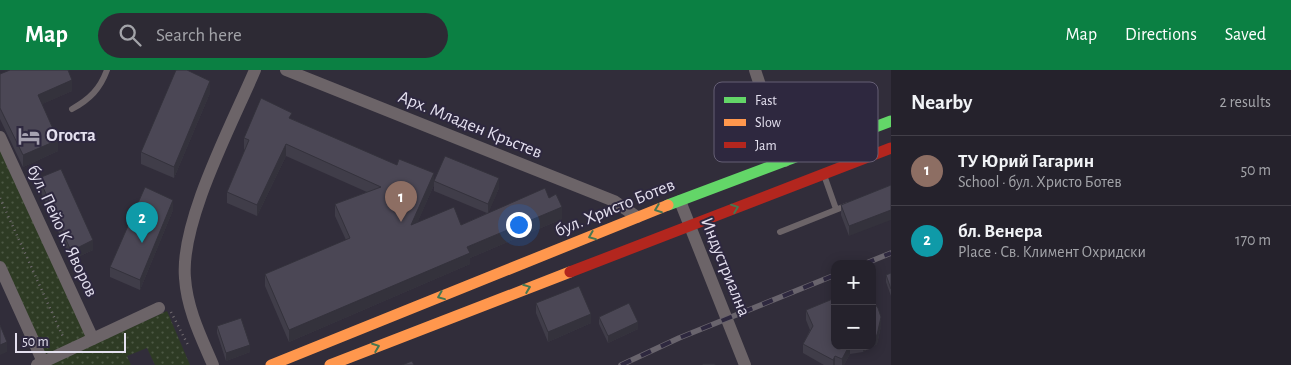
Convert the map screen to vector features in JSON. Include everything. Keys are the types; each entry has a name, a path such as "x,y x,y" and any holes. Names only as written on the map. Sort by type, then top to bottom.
{"main road":[{"name":"бул. Христо Ботев","path":"878,126 891,121"},
{"path":"878,153 891,148"},
{"name":"бул. Христо Ботев","path":"270,365 779,162"},
{"path":"330,365 854,162"}],"street":[{"path":"213,365 188,300 185,276 186,250 201,196 255,70"},
{"name":"Арх. Младен Кръстев","path":"286,70 614,201 637,217"},
{"path":"755,70 759,82"},
{"name":"бул. Пейо К. Яворов","path":"0,137 93,339"},
{"name":"Индустриална","path":"680,201 745,365"},
{"path":"0,267 40,364 159,308"},
{"name":"Индустриална","path":"738,346 741,365"}],"lane":[{"path":"72,109 87,101 98,91 107,70"},
{"path":"823,174 836,209"},
{"path":"780,232 854,202"}],"path":[{"path":"0,198 69,350"},
{"path":"159,308 169,309 175,317 190,350"}],"green space":[{"path":"0,140 86,337 45,355 0,260"},
{"path":"167,311 190,365 155,365 147,348 127,356 131,365 48,365"}],"building":[{"name":"Огоста","path":"10,70 68,70 72,80 38,95 58,140 23,155 0,108 0,74"},
{"path":"176,70 187,70 210,81 174,167 141,152"},
{"path":"261,98 292,113 289,118 397,165 399,159 434,173 411,225 454,207 461,225 545,188 549,198 556,194 562,207 467,247 470,253 289,330 265,274 350,238 335,204 381,187 286,144 257,205 227,192 249,140 244,138"},
{"path":"445,156 499,178 488,204 434,181"},
{"path":"61,169 93,240 71,251 39,178"},
{"path":"891,185 891,210 849,226 841,205"},
{"path":"145,187 173,200 140,280 110,267"},
{"path":"891,273 891,289 886,275"},
{"path":"579,286 591,314 548,332 536,303"},
{"path":"831,300 831,350 847,350 842,359 835,356 833,360 803,344 813,326 806,310"},
{"path":"629,303 638,322 608,336 599,317"},
{"path":"876,305 881,317 876,335"},
{"path":"241,318 250,345 226,353 217,326"},
{"path":"0,325 7,342 0,345"},
{"path":"412,361 414,365 402,365"}],"railway":[{"path":"874,260 891,253"},
{"path":"621,365 679,338 831,277"}],"traffic: fast":[{"path":"878,126 891,121"},
{"path":"668,205 782,162"}],"traffic: slow":[{"path":"271,365 668,205"},
{"path":"330,365 570,272"}],"traffic: jam":[{"path":"878,153 891,148"},
{"path":"570,272 855,162"}],"place":[{"name":"Огоста","path":"29,136"},
{"name":"ТУ Юрий Гагарин","path":"401,222"},
{"name":"бл. Венера","path":"142,243"}]}
